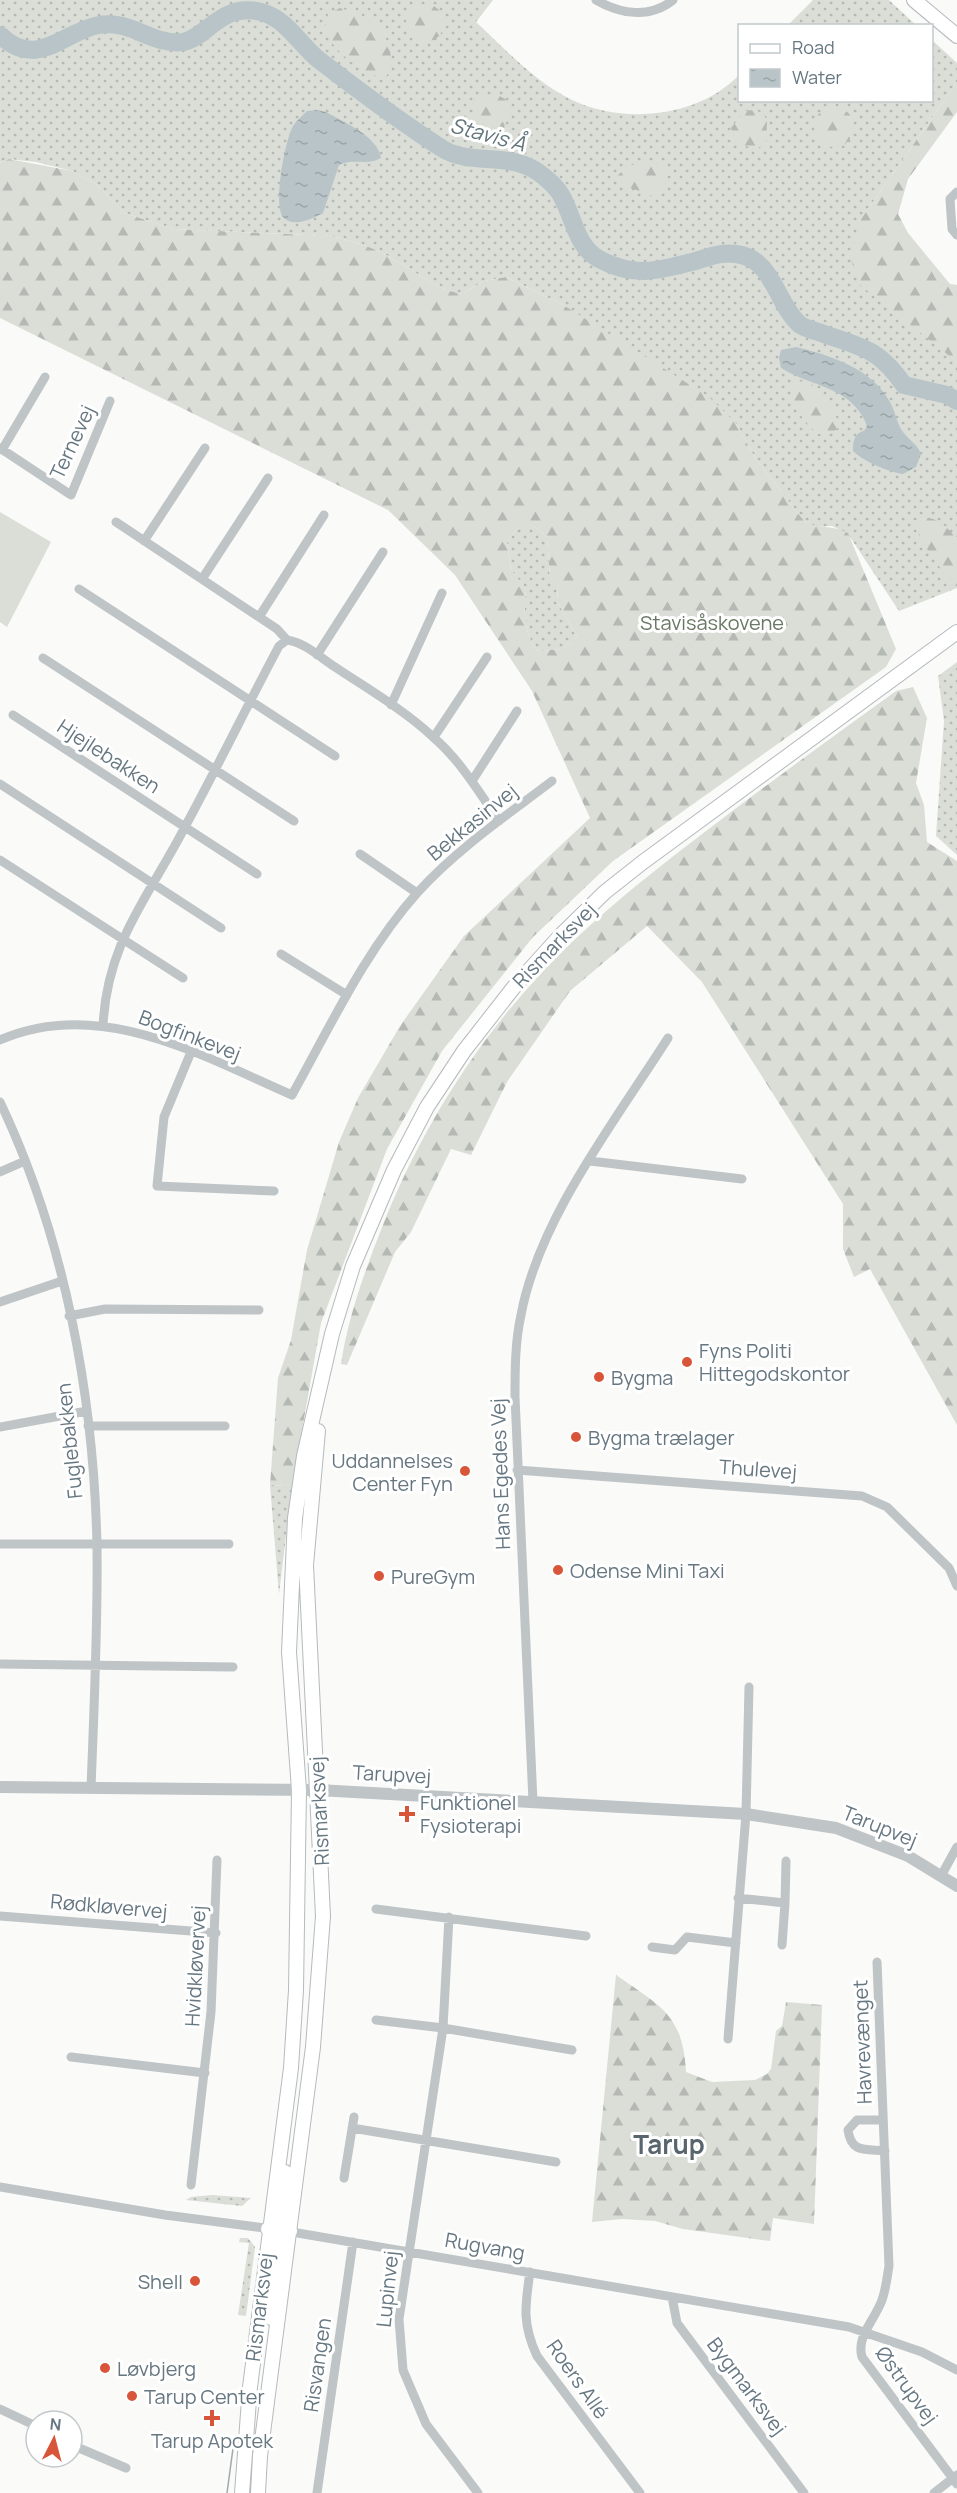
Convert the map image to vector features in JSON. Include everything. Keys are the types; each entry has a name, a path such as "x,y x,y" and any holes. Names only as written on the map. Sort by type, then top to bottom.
{"main road":[{"path":"914,0 957,36"},
{"name":"Rismarksvej","path":"242,2493 250,2387 268,2229 284,2128 296,1990 299,1790 289,1652 295,1518 304,1456 321,1390 332,1334 353,1266 394,1170 433,1098 464,1051 514,987 605,892 957,632"},
{"name":"Rismarksvej","path":"258,2493 313,2047 323,1916 306,1565 321,1390"},
{"name":"Rismarksvej","path":"284,2128 287,2157 281,2222 284,2228 290,2231"},
{"name":"Rismarksvej","path":"268,2229 277,2238 271,2317 273,2364"}],"street":[{"path":"596,0 621,12 636,13 650,11 673,0"},
{"path":"957,192 950,199 952,229 957,235"},
{"name":"Ternevej","path":"45,377 1,449 71,495 111,401"},
{"path":"144,541 205,448"},
{"path":"202,579 267,478"},
{"path":"259,617 324,515"},
{"path":"116,522 277,628 287,640 294,641 317,655 391,705 434,737 472,781 499,821"},
{"path":"317,655 383,552"},
{"path":"79,589 335,756"},
{"path":"391,705 442,593"},
{"path":"103,1026 104,1002 122,938 185,827 279,646 287,640"},
{"path":"434,737 487,657"},
{"path":"43,658 294,821"},
{"path":"472,781 517,711"},
{"name":"Hjejlebakken","path":"13,715 257,874"},
{"name":"Bekkasinvej","path":"292,1095 347,995 381,941 417,893 455,857 552,781"},
{"path":"0,784 221,928"},
{"path":"360,854 417,893"},
{"path":"0,860 183,978"},
{"path":"281,954 347,995"},
{"name":"Bogfinkevej","path":"0,1040 33,1029 72,1024 133,1030 292,1095"},
{"name":"Hans Egedes Vej","path":"533,1802 515,1364 520,1315 534,1267 555,1216 668,1038"},
{"path":"191,1052 164,1117 158,1186 273,1191"},
{"name":"Fuglebakken","path":"1,1109 25,1161 62,1281 87,1411 97,1545 92,1788"},
{"path":"0,1172 25,1161"},
{"path":"590,1161 742,1179"},
{"path":"0,1302 62,1281"},
{"path":"69,1316 105,1309 259,1310"},
{"path":"0,1427 87,1411"},
{"path":"88,1426 225,1426"},
{"name":"Thulevej","path":"518,1470 862,1496 886,1508 949,1568 957,1586"},
{"path":"0,1544 228,1544"},
{"path":"0,1664 233,1667"},
{"path":"728,2039 746,1814 749,1687"},
{"name":"Tarupvej","path":"0,1787 318,1790 746,1814 836,1828 908,1856 957,1886"},
{"path":"941,1876 957,1847"},
{"name":"Hvidkløvervej","path":"191,2185 205,2073 216,1933 218,1860"},
{"path":"782,1945 786,1861"},
{"path":"738,1898 785,1903"},
{"path":"376,1909 586,1936"},
{"name":"Rødkløvervej","path":"0,1916 216,1933"},
{"name":"Lupinvej","path":"449,1917 443,2028 428,2140 399,2319 403,2370 426,2424 478,2493"},
{"path":"652,1947 675,1950 687,1937 735,1943"},
{"name":"Havrevænget","path":"864,2332 874,2321 884,2297 889,2266 877,1962"},
{"path":"376,2020 443,2028 572,2050"},
{"path":"71,2057 205,2073"},
{"path":"344,2178 354,2117"},
{"name":"Havrevænget","path":"883,2120 857,2120 848,2130 849,2141 857,2148 885,2151"},
{"path":"352,2128 556,2162"},
{"name":"Rugvang","path":"0,2187 165,2215 290,2231 864,2332 922,2352 957,2370"},
{"name":"Risvangen","path":"317,2493 353,2242"},
{"name":"Roers Allé","path":"530,2272 524,2314 528,2337 537,2356 640,2493"},
{"name":"Bygmarksvej","path":"672,2297 676,2323 804,2493"},
{"name":"Østrupvej","path":"864,2332 860,2349 862,2357 956,2479"},
{"path":"0,2409 24,2420"},
{"path":"84,2450 126,2468"},
{"path":"934,2493 956,2479"}],"green space":[{"path":"0,0 493,0 476,22 510,54 558,93 592,108 614,113 660,113 682,108 703,100 738,76 738,102 933,102 933,41 957,63 957,82 859,222 945,350 957,362 957,588 899,611 848,534 832,526 816,527 804,521 754,456 735,422 565,306 506,277 484,281 462,294 441,288 381,252 352,241 330,236 174,229 124,213 96,184 72,171 36,162 9,159 0,163"},
{"path":"813,0 889,0 915,24 789,24"},
{"path":"425,4 439,9 444,23 439,37 425,42 411,37 406,23 411,9"},
{"path":"340,8 366,17 383,33 391,58 390,69 385,78 368,73 349,60 327,36 325,25 328,14"},
{"path":"957,82 957,112 908,179 898,214 908,233 950,284 957,285 957,362 860,285 850,257 859,222"},
{"path":"494,93 505,99 510,108 504,128 496,131 473,119 474,99"},
{"path":"834,107 842,108 848,113 853,119 853,135 848,141 842,146 834,147 826,146 820,141 815,135 814,127 815,119 820,113 826,108"},
{"path":"753,110 763,113 767,121 766,143 755,150 740,142 734,136 731,128 745,111"},
{"name":"Stavisåskovene","path":"9,159 72,171 96,184 124,213 174,229 330,236 374,249 441,288 451,291 462,294 484,281 506,277 565,306 709,397 735,422 754,456 804,521 848,533 896,649 886,667 613,861 533,937 442,1051 387,1149 321,1323 292,1486 270,1485 278,1378 291,1340 307,1250 339,1142 358,1098 400,1026 464,936 590,818 532,691 455,575 388,510 0,318 0,163","holes":["519,526 533,526 547,537 550,578 558,586 557,601 577,637 563,649 538,651 533,644 527,630 526,589 511,570 507,542"]},
{"path":"645,159 664,166 665,183 655,197 620,184 618,175 626,168"},
{"path":"806,381 822,394 834,413 840,426 832,433 817,434 794,404 795,382"},
{"path":"0,512 51,542 7,627 0,622"},
{"path":"926,517 939,521 957,537 957,583 952,585 920,539 917,525"},
{"path":"519,526 533,526 547,537 550,578 558,585 557,601 577,637 563,649 538,651 527,630 526,589 511,570 507,542"},
{"path":"957,662 957,855 936,836 944,721 938,676"},
{"path":"913,687 927,718 916,783 924,805 927,842 957,861 957,1425 870,1269 854,1277 843,1249 843,1204 702,982 647,926 570,991 507,1082 471,1155 451,1149 411,1232 395,1252 347,1365 341,1364 348,1329 364,1276 412,1159 468,1065 511,1007 575,940 661,866 753,795 896,691"},
{"path":"270,1485 292,1486 279,1594"},
{"path":"616,1975 657,2004 674,2024 684,2052 686,2072 712,2082 755,2080 767,2074 771,2069 776,2031 782,2026 786,2002 822,2005 814,2224 773,2218 770,2241 683,2229 655,2221 622,2219 592,2222"},
{"path":"212,2195 251,2198 242,2206 186,2200 191,2197"},
{"path":"240,2238 248,2238 255,2247 246,2316 238,2315 249,2243 239,2242"}],"water":[{"path":"307,111 326,112 367,136 381,158 339,165 323,213 304,221 288,221 281,212 279,189 289,135 293,126"},
{"path":"796,347 837,359 849,365 872,380 882,390 890,402 901,429 921,454 916,467 903,474 897,473 869,462 853,451 855,438 865,430 867,425 860,412 841,395 781,368 779,358 781,350"}],"waterway":[{"name":"Stavis Å","path":"0,35 13,45 26,49 38,49 50,46 86,29 110,24 162,40 183,42 192,39 225,16 235,12 247,10 270,15 285,26 319,60 380,106 443,149 464,157 511,161 540,174 559,192 580,239 591,254 599,259 625,269 649,271 722,254 748,257 766,272 791,315 799,324 870,351 887,364 904,385 947,395 957,401"}],"tram line":[{"path":"227,2493 234,2441"}],"place":[{"name":"Fyns Politi Hittegodskontor","path":"687,1362"},
{"name":"Bygma","path":"599,1377"},
{"name":"Bygma trælager","path":"576,1437"},
{"name":"Uddannelses Center Fyn","path":"465,1471"},
{"name":"Odense Mini Taxi","path":"558,1570"},
{"name":"PureGym","path":"379,1576"},
{"name":"Funktionel Fysioterapi","path":"407,1814"},
{"name":"Shell","path":"195,2281"},
{"name":"Løvbjerg","path":"105,2368"},
{"name":"Tarup Center","path":"132,2396"},
{"name":"Tarup Apotek","path":"212,2418"}],"district":[{"name":"Tarup","path":"669,2144"}]}
